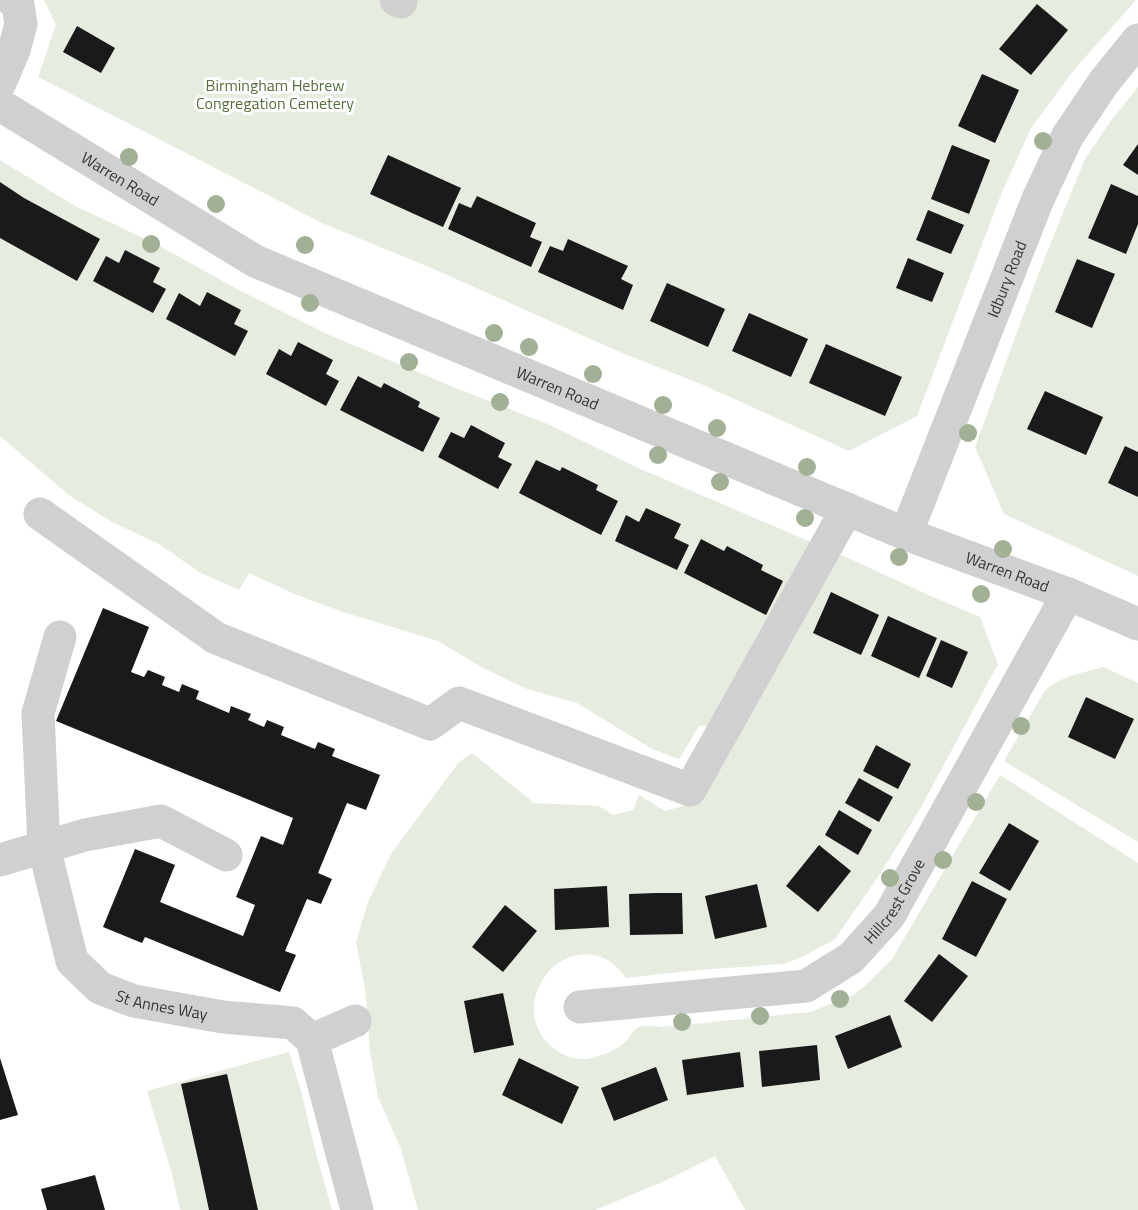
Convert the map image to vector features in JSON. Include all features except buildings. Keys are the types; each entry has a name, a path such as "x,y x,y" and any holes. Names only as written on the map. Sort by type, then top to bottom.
{"street":[{"path":"0,83 14,50 21,24 18,5 12,0"},
{"name":"Idbury Road","path":"906,534 1038,199 1067,136 1104,82 1138,40"},
{"name":"Warren Road","path":"0,105 255,261 906,534 1068,594 1138,624"},
{"path":"40,514 216,638 430,724 459,703 690,790 847,509"},
{"name":"Hillcrest Grove","path":"580,1008 806,986 851,958 889,916 1068,594"},
{"name":"St Annes Way","path":"60,637 38,713 44,847 72,961 100,988 134,1001 223,1017 292,1023 312,1040"},
{"path":"0,860 85,835 161,821 226,855"},
{"path":"355,1021 312,1040 357,1210"}],"green space":[{"name":"Birmingham Hebrew Congregation Cemetery","path":"44,0 1136,0 1073,71 1031,128 1000,197 917,416 849,451 701,384 622,353 429,267 322,223 38,77 56,25"},
{"path":"1138,87 1138,576 1004,514 975,447 1039,272 1085,159 1110,122"},
{"path":"0,160 75,206 156,244 237,289 327,334 550,425 636,467 813,543 715,725 699,726 679,759 652,749 577,703 527,689 483,668 438,641 343,612 297,595 249,573 239,590 199,572 159,544 112,522 70,496 0,436"},
{"path":"833,551 980,617 998,664 919,811 880,874 835,939 784,964 626,978 606,959 587,954 569,957 554,966 543,980 536,996 534,1014 539,1031 559,1052 585,1059 616,1049 639,1027 662,1027 810,1012 853,995 892,959 1000,775 1138,863 1138,1210 745,1210 715,1156 667,1180 595,1210 418,1210 401,1149 378,1097 370,1051 365,989 356,942 368,902 391,854 459,762 472,753 534,803 599,806 613,815 633,810 639,795 665,811 697,802"},
{"path":"1103,667 1138,683 1138,842 1004,761 1044,692 1064,679"},
{"path":"289,1052 332,1210 180,1210 172,1174 147,1091"}]}
